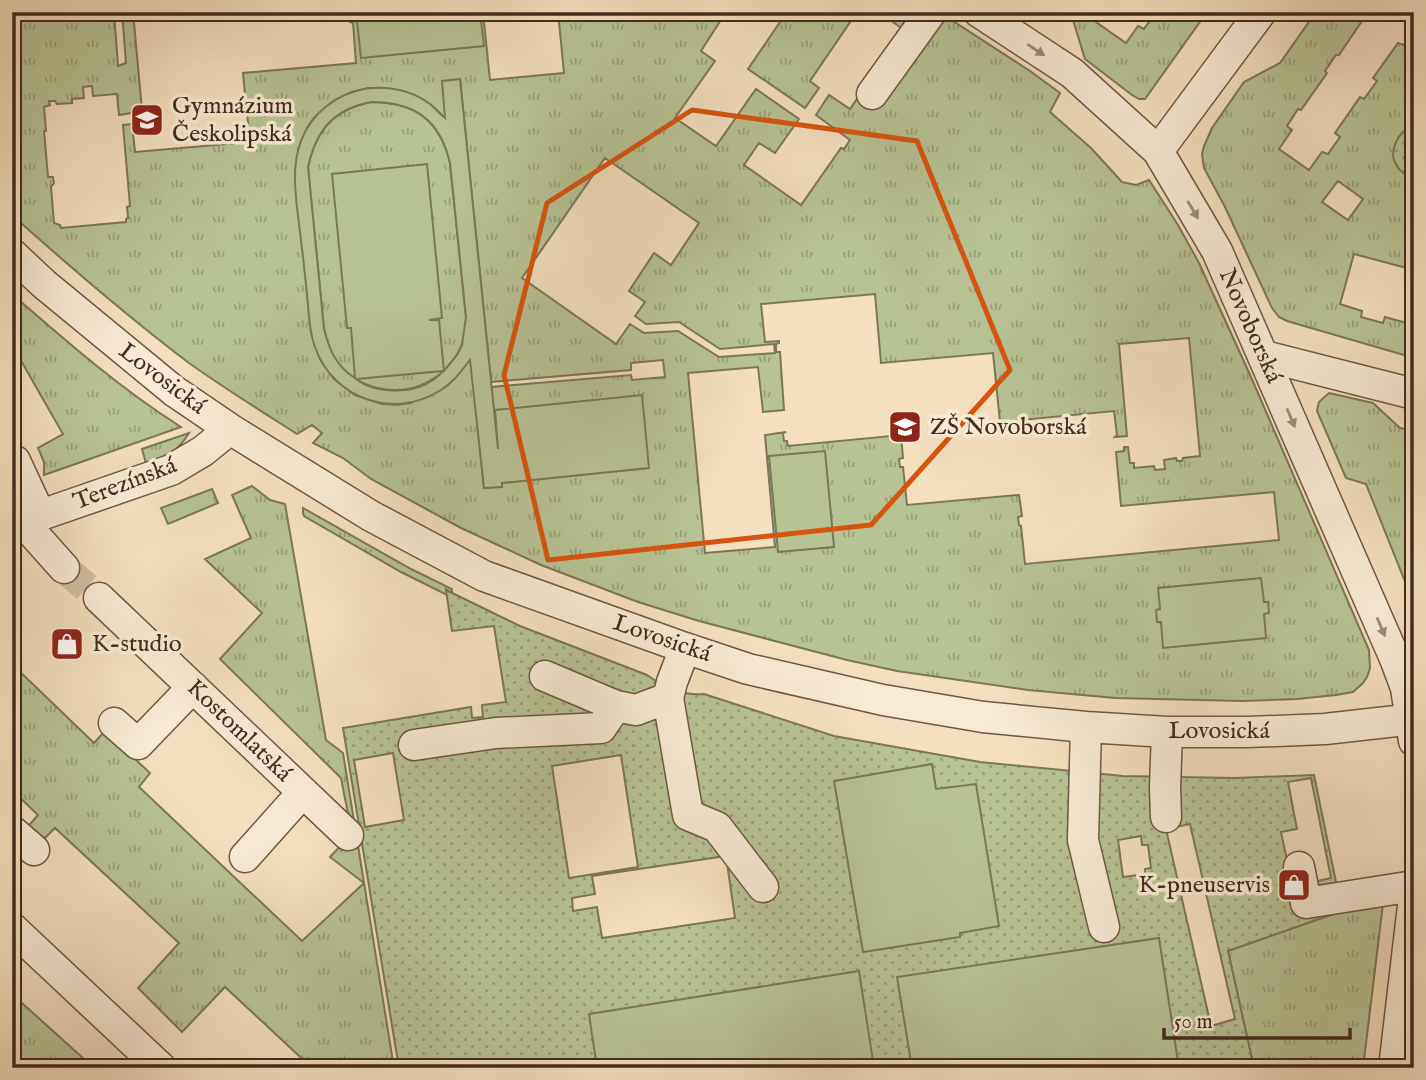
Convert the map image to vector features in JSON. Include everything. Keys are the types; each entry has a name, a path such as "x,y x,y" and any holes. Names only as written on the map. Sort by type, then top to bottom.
{"street":[{"path":"872,94 931,12"},
{"name":"Novoborská","path":"979,12 1072,74 1158,151 1217,251 1264,356 1396,662 1406,688 1413,726"},
{"path":"1158,151 1261,12"},
{"name":"Lovosická","path":"12,254 44,284 174,391 230,429 372,516 484,576 685,648 748,669 884,700 983,717 1167,732 1413,726"},
{"path":"1264,356 1414,394"},
{"name":"Terezínská","path":"25,520 171,470 230,429"},
{"path":"15,461 25,520 64,568"},
{"name":"Kostomlatská","path":"99,598 348,835"},
{"path":"685,648 668,698 688,815 717,827 763,887"},
{"path":"545,676 616,706 636,710 668,698"},
{"path":"114,723 138,744 194,687"},
{"path":"414,745 496,733 601,728 616,706"},
{"path":"1086,727 1083,840 1104,927"},
{"path":"1166,817 1167,732"},
{"path":"245,857 303,792"},
{"path":"1299,867 1306,903 1414,886"},
{"path":"1401,1063 1414,897"},
{"path":"12,928 161,1068"}],"highlighted area":[{"path":"692,110 917,141 1010,370 871,525 548,560 504,375 547,203"}],"green space":[{"path":"12,12 114,12 118,66 126,63 122,12 133,12 142,110 132,110 131,113 119,115 117,94 93,96 92,86 83,87 84,98 72,99 72,103 57,104 55,101 49,101 50,105 44,107 48,177 53,177 54,183 51,187 54,223 61,228 126,222 127,207 130,206 123,125 132,124 135,152 250,142 246,103 243,103 243,73 356,63 353,23 350,22 349,14 351,12 483,12 490,80 564,73 558,12 726,12 701,51 715,61 675,118 716,146 756,89 799,119 775,153 759,143 744,165 801,205 841,148 844,149 850,140 816,115 829,95 850,109 904,30 893,22 896,17 889,12 919,12 940,21 950,19 1060,93 1050,112 1091,148 1122,182 1136,185 1149,180 1178,225 1199,263 1251,377 1369,650 1370,668 1367,677 1353,692 1297,699 1242,701 1115,698 1028,690 897,671 847,660 638,602 541,565 461,528 371,479 343,458 313,443 322,433 312,425 297,434 166,346 12,215","holes":["460,79 491,382 631,370 631,363 663,360 665,377 632,380 631,375 491,387 502,486 484,488 471,359 411,403 382,404 355,395 334,379 320,359 311,332 295,170 307,128 314,118 337,99 368,88 385,88 431,105 446,119","605,158 699,223 671,265 654,253 629,291 645,302 635,316 646,324 679,322 720,349 774,344 775,353 719,357 678,331 644,333 630,324 616,344 522,278","875,294 881,363 993,353 1000,422 1114,411 1115,437 1127,436 1119,344 1189,338 1200,456 1183,458 1182,461 1177,461 1176,458 1164,460 1165,469 1155,470 1154,466 1134,468 1134,463 1130,463 1128,447 1124,447 1124,451 1116,452 1121,506 1274,492 1279,540 1025,564 1018,517 1022,516 1019,495 907,505 903,467 900,467 899,459 903,458 901,435 788,446 787,441 784,441 783,433 786,432 765,435 775,547 705,553 688,373 758,367 763,412 784,410 780,352 776,352 776,344 779,341 765,342 761,304"]},
{"path":"356,12 480,12 484,46 361,58"},
{"path":"766,12 857,12 810,81 819,88 805,108 748,69 780,22"},
{"path":"1062,12 1103,12 1096,22 1126,43 1138,26 1144,29 1156,12 1207,12 1145,99 1139,99 1085,59 1073,20"},
{"path":"1316,12 1366,12 1339,55 1336,55 1325,71 1327,73 1287,126 1292,130 1279,149 1309,170 1322,152 1328,154 1340,137 1335,133 1360,97 1364,99 1377,81 1373,78 1398,43 1404,45 1414,32 1414,270 1354,254 1340,304 1362,311 1361,317 1383,323 1385,317 1414,325 1414,358 1279,317 1272,308 1204,168 1202,154 1212,128 1244,82 1280,63","holes":["1338,181 1363,199 1348,220 1322,202"]},
{"path":"460,79 498,449 495,410 642,395 649,468 502,483 502,487 484,488 470,360 454,380 441,390 423,399 404,403 367,399 350,391 336,380 324,365 311,332 297,203 297,153 305,131 318,114 334,101 344,95 372,88 407,92 423,99 445,118 442,81","holes":["371,102 400,105 423,116 440,135 446,148 450,163 466,317 462,345 444,371 439,320 429,320 442,318 427,164 332,174 347,328 351,328 355,378 339,363 326,337 308,167 316,142 329,123 347,110","443,371 425,384 401,390 377,389 356,379"]},
{"path":"371,102 400,105 423,116 440,135 450,163 466,317 465,334 457,355 446,369 431,380 404,389 376,388 351,376 332,354 324,329 308,167 316,142 328,124 346,110"},
{"path":"1414,126 1414,178 1401,171 1393,157 1398,138"},
{"path":"12,294 115,381 181,427 44,475 44,462 38,448 63,434 12,345"},
{"path":"1329,393 1373,403 1400,428 1414,431 1414,604 1366,484 1346,478 1317,411 1319,402"},
{"path":"189,433 171,453 147,467 142,449"},
{"path":"825,451 834,547 778,552 769,456"},
{"path":"252,486 270,500 285,504 326,740 343,753 394,1068 312,1068 225,987 182,1032 138,988 179,943 55,828 40,843 25,830 38,815 12,790 12,664 94,743 105,731 150,773 139,787 302,941 364,883 330,857 352,834 341,778 220,659 262,613 205,559 251,538 232,495"},
{"path":"212,489 218,503 168,524 161,508"},
{"path":"303,508 452,589 452,593 447,590 447,595 401,572 304,516"},
{"path":"1261,578 1264,602 1268,602 1269,613 1264,614 1266,638 1163,648 1161,622 1157,622 1156,610 1160,609 1158,588"},
{"path":"446,590 520,626 647,675 674,690 688,694 704,694 834,736 980,762 1123,776 1235,778 1314,775 1342,911 1228,951 1254,1068 399,1068 343,728 471,707 472,718 483,717 482,705 506,702 494,626 452,631","holes":["393,753 404,820 365,827 354,760","621,755 638,867 569,878 552,766","1311,778 1331,878 1309,883 1287,860 1281,832 1297,829 1288,782","1190,824 1235,1019 1211,1026 1166,829","1141,836 1142,845 1148,845 1151,868 1145,869 1145,874 1123,877 1118,840","726,856 735,918 602,938 597,907 573,911 572,898 595,894 592,876"]},
{"path":"932,764 936,789 976,784 999,926 960,933 960,937 863,952 834,781"},
{"path":"1384,896 1363,1068 1254,1068 1228,951"},
{"path":"1159,938 1179,1068 912,1068 897,977"},
{"path":"859,971 874,1068 597,1068 589,1014"},
{"path":"12,994 94,1068 12,1068"}],"tunnel":[{"path":"64,568 99,598"}],"place":[{"name":"Gymnázium Českolipská","path":"147,120"},
{"name":"ZŠ Novoborská","path":"905,427"},
{"name":"K-studio","path":"67,644"},
{"name":"K-pneuservis","path":"1294,885"}]}
